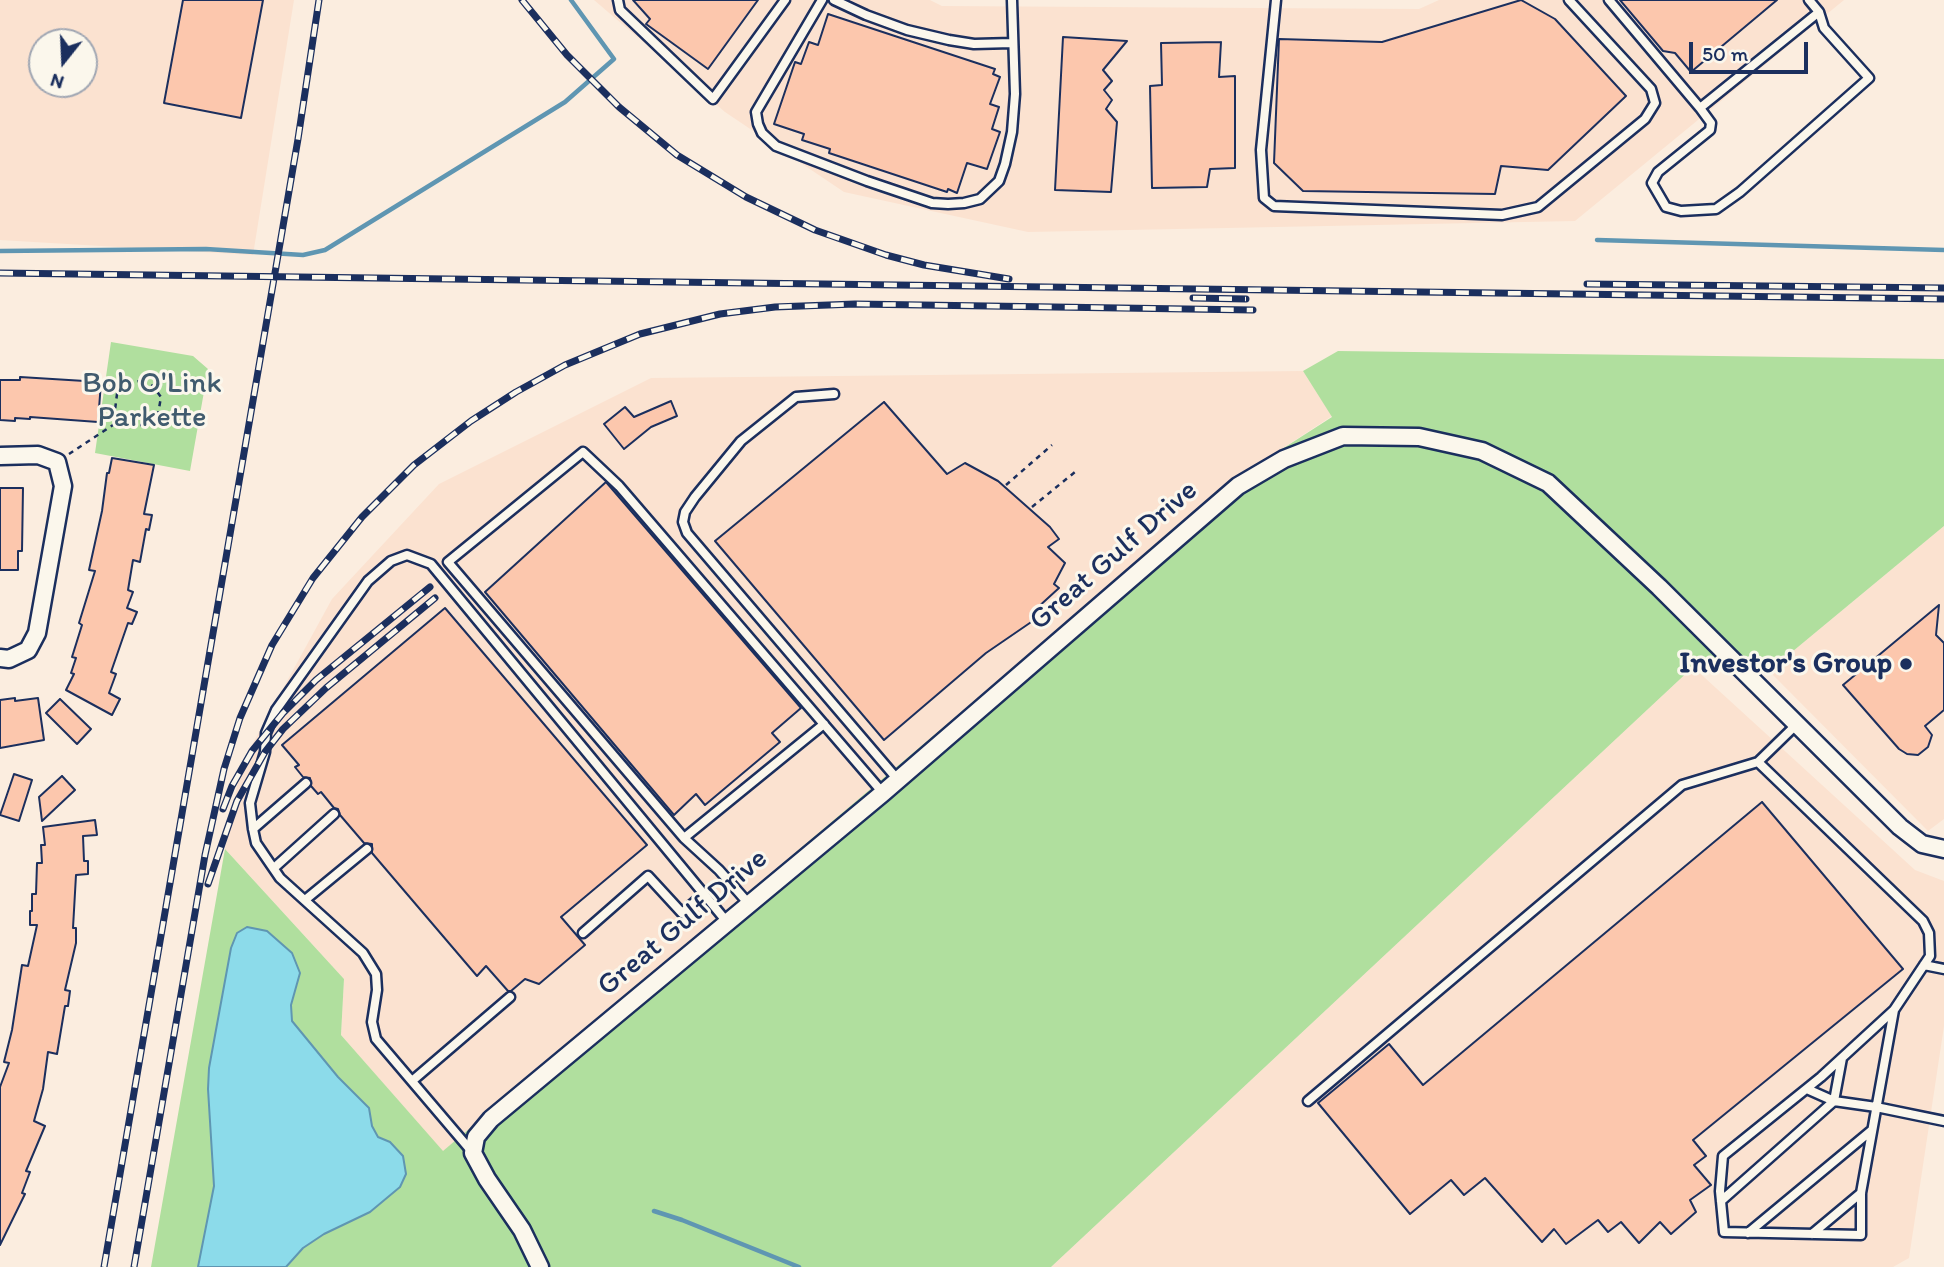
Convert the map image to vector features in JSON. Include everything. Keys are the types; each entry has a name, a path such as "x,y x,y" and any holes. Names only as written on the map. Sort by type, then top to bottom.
{"street":[{"name":"Great Gulf Drive","path":"472,1153 476,1137 491,1119 883,793 1238,486 1284,459 1343,436 1419,437 1469,448 1482,451 1548,483 1659,587 1900,827 1922,844 1944,849"},
{"path":"0,456 38,455 57,462 63,486 37,633 28,650 9,659 0,659"},
{"path":"472,1153 522,1230 540,1267"}],"lane":[{"path":"618,0 620,10 713,99 785,0"},
{"path":"822,0 756,112 762,133 776,146 932,203 964,203 980,199 999,181 1012,132 1015,94 1012,0"},
{"path":"834,0 897,26 949,40 974,44 1012,43"},
{"path":"1276,0 1261,150 1264,198 1274,206 1502,215 1538,207 1645,119 1655,103 1651,89 1569,0"},
{"path":"1609,0 1711,123 1710,130 1658,172 1652,183 1666,207 1681,211 1716,209 1740,192 1869,78 1824,28 1819,12 1809,0"},
{"path":"1700,108 1819,12"},
{"path":"834,394 796,397 741,441 695,497 685,512 683,522 687,533 898,780"},
{"path":"749,904 719,870 684,838 449,562 583,452 619,486 883,793"},
{"path":"472,1153 376,1039 372,1022 376,974 363,953 280,878 256,843 250,803 265,752 266,733 276,710 368,581 391,561 407,555 431,564 727,922"},
{"path":"684,838 824,724"},
{"path":"1308,1101 1682,785 1758,762 1797,724"},
{"path":"1758,762 1923,921 1929,933 1930,956 1894,1010 1807,1089 1723,1156 1721,1201 1724,1232 1861,1235 1861,1193 1894,1010"},
{"path":"254,829 306,783"},
{"path":"274,868 334,814"},
{"path":"305,900 367,849"},
{"path":"583,933 648,876 682,913 704,894"},
{"path":"1924,965 1944,970"},
{"path":"412,1081 510,997"},
{"path":"1721,1201 1834,1101 1842,1058"},
{"path":"1807,1089 1834,1101 1944,1121"},
{"path":"1748,1233 1872,1130"},
{"path":"1812,1234 1861,1193"}],"path":[{"path":"142,381 153,386 161,397 158,414 145,425 130,425 119,421 115,411 117,394 129,382 142,381"},
{"path":"57,462 119,421"},
{"path":"1006,485 1052,445"},
{"path":"1032,507 1075,472"}],"shaded area":[{"path":"0,0 294,0 253,255 0,240"},
{"path":"594,0 930,0 942,6 1419,9 1439,0 1844,0 1575,221 1028,232 844,192 725,112"},
{"path":"1303,371 1332,416 1240,476 443,1152 341,1035 344,979 225,849 241,765 332,599 439,484 651,378"},
{"path":"1944,526 1944,819 1928,831 1769,671"},
{"path":"1693,667 1915,870 1944,881 1944,1026 1909,1258 1893,1267 1051,1267"}],"green space":[{"name":"Bob O'Link Parkette","path":"111,342 193,356 208,369 190,471 95,453"},
{"path":"1338,351 1944,359 1944,526 1769,671 1693,667 1051,1267 151,1267 225,849 344,979 341,1035 443,1151 1240,476 1332,417 1303,371"}],"water":[{"path":"247,927 267,931 292,953 300,973 291,1005 292,1021 338,1077 369,1108 372,1126 378,1137 390,1142 403,1156 406,1174 400,1187 370,1212 324,1234 303,1248 286,1267 198,1267 214,1186 209,1068 231,948 237,933"}],"building":[{"path":"183,0 263,0 241,118 164,103"},
{"path":"633,0 758,0 708,69 646,24 650,19"},
{"path":"1521,0 1555,19 1626,96 1548,170 1501,166 1495,194 1303,191 1274,163 1279,39 1382,42"},
{"path":"1620,0 1777,0 1691,72 1675,53 1663,51"},
{"path":"828,14 995,69 993,74 1000,77 990,104 999,107 992,129 1000,132 987,169 967,163 957,193 948,189 947,192 829,153 830,149 802,140 804,134 774,124 795,62 801,64 809,42 818,45"},
{"path":"1063,37 1127,41 1103,70 1112,81 1104,90 1112,100 1106,109 1117,122 1111,192 1055,190"},
{"path":"1221,42 1219,77 1235,76 1235,168 1210,169 1207,187 1152,188 1150,86 1162,85 1161,43"},
{"path":"20,377 101,382 98,422 30,417 15,418 15,421 0,420 0,380 20,380"},
{"path":"671,401 677,416 651,427 624,449 604,424 625,407 634,417"},
{"path":"884,402 947,474 965,463 998,481 1050,527 1059,539 1048,547 1065,563 1054,584 1059,588 1036,609 1040,616 986,653 884,740 715,541"},
{"path":"112,458 154,465 144,514 152,515 149,530 146,529 140,562 133,560 128,590 133,592 127,608 137,612 132,624 128,623 111,672 116,674 109,693 120,699 112,715 66,690 74,674 71,673 76,658 72,657 95,571 89,570"},
{"path":"606,482 801,708 772,733 780,742 705,805 696,794 674,815 485,592"},
{"path":"0,488 23,488 22,551 18,551 18,570 0,570"},
{"name":"Investor's Group","path":"1939,605 1936,635 1944,643 1944,710 1925,726 1932,735 1928,747 1918,755 1907,754 1899,749 1843,685"},
{"path":"445,608 647,845 561,917 585,945 539,984 525,979 511,991 508,991 486,966 477,976 372,853 372,844 364,843 338,809 334,808 321,792 318,794 311,786 310,778 303,777 295,767 299,765 282,745"},
{"path":"15,698 15,701 38,698 44,740 0,748 0,700"},
{"path":"60,699 91,729 77,744 46,713"},
{"path":"14,774 32,780 19,821 0,815"},
{"path":"62,776 75,790 42,821 39,797"},
{"path":"1762,802 1903,969 1693,1140 1706,1156 1694,1165 1711,1185 1690,1200 1696,1212 1671,1234 1660,1222 1639,1243 1621,1222 1608,1232 1598,1220 1566,1244 1554,1229 1542,1242 1485,1178 1464,1195 1451,1180 1410,1214 1318,1103 1389,1044 1423,1085"},
{"path":"95,820 97,835 83,836 84,861 88,861 88,874 76,875 73,928 76,928 76,943 65,990 70,991 68,1006 65,1006 57,1054 48,1052 43,1089 34,1121 45,1126 26,1171 30,1172 22,1193 25,1194 0,1245 0,1087 9,1063 4,1062 22,965 28,966 37,925 30,925 30,911 32,894 36,894 37,863 42,863 41,845 45,845 43,827"}],"waterway":[{"path":"0,251 206,249 303,255 325,250 565,102 614,59 571,0"},
{"path":"1597,240 1944,250"},
{"path":"654,1211 799,1267"}],"railway":[{"path":"104,1267 298,139 319,0"},
{"path":"522,0 567,55 619,107 677,155 746,197 815,230 886,255 924,265 1009,279"},
{"path":"0,273 1944,299"},
{"path":"1587,284 1944,288"},
{"path":"1193,298 1246,299"},
{"path":"134,1267 205,855 224,769 240,718 272,645 313,578 362,517 414,465 471,421 565,365 640,334 720,314 775,307 855,304 1253,310"},
{"path":"223,809 232,786 252,751 283,713 316,680 430,587"},
{"path":"208,884 237,801 265,752 283,729 326,688 435,598"}],"place":[{"name":"Investor's Group","path":"1906,664"}]}
